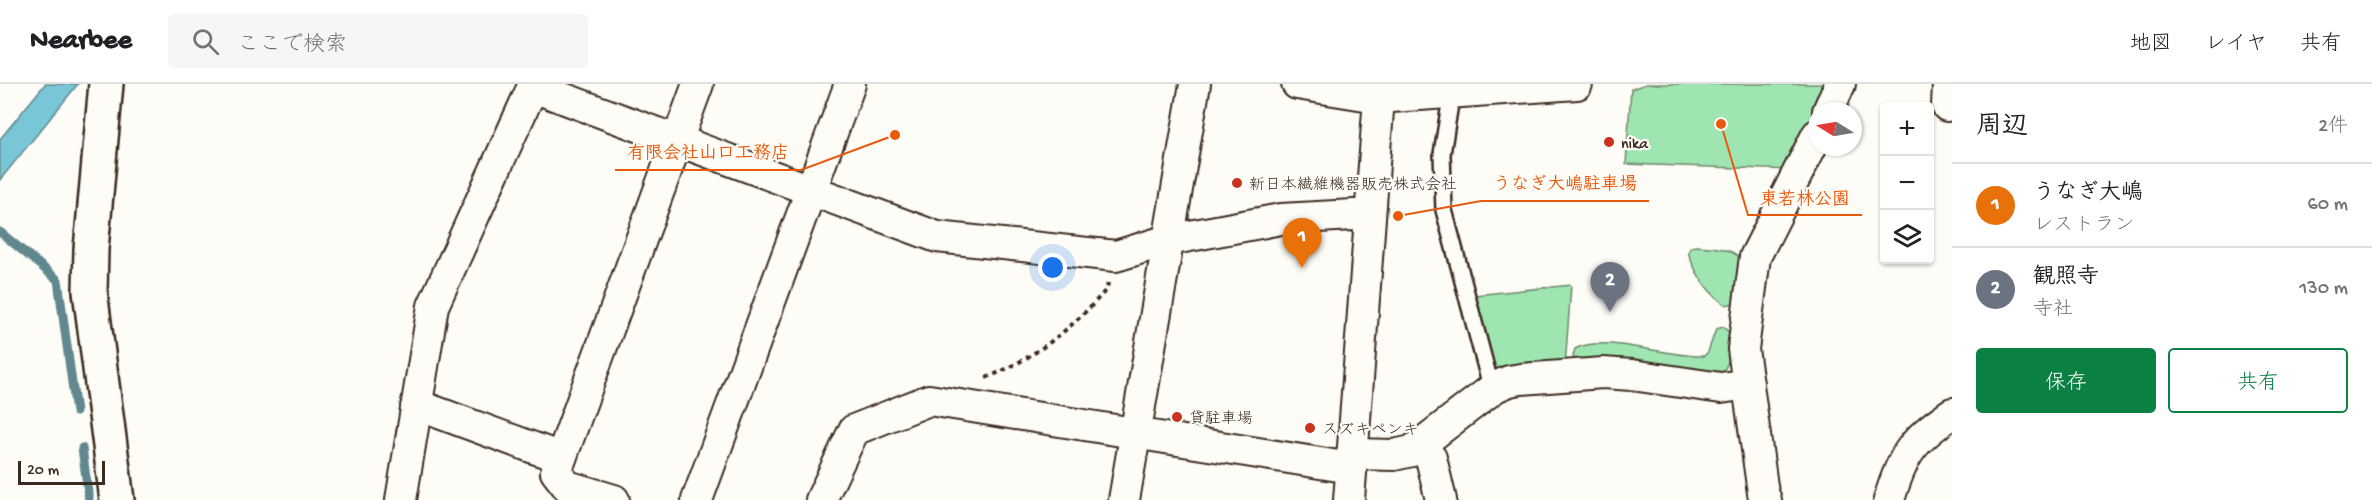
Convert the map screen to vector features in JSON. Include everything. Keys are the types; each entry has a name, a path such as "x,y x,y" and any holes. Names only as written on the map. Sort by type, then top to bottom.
{"street":[{"path":"106,84 91,249 90,291 117,500"},
{"path":"614,500 567,486 556,472 698,84"},
{"path":"697,500 850,84"},
{"path":"1124,500 1195,84"},
{"path":"1297,84 1449,93 1577,84"},
{"path":"1832,102 1840,84"},
{"path":"401,500 433,306 534,86 937,237 1116,256 1168,240 1281,219 1369,216"},
{"path":"1349,500 1379,90"},
{"path":"1766,500 1763,493 1743,349 1755,257 1808,153"},
{"path":"821,500 854,430 929,400 1135,434 1351,461 1403,454 1420,446 1495,387 1515,380 1604,373 1721,388 1748,384"},
{"path":"416,408 431,410 561,458"},
{"path":"1889,500 1900,465 1907,452 1926,431 1952,413"},
{"path":"1420,446 1431,458 1441,500"}],"lane":[{"path":"1449,93 1450,104 1442,154 1444,210 1489,379 1495,387"}],"path":[{"path":"981,380 1025,359 1069,327 1107,288 1110,256"}],"green space":[{"path":"1646,84 1833,84 1825,102 1808,102 1808,138 1793,170 1626,164 1631,89"},
{"path":"1691,247 1726,250 1741,259 1734,303 1726,305 1702,282 1688,252"},
{"path":"1571,285 1565,367 1497,376 1475,295"},
{"path":"1723,327 1729,332 1731,344 1728,362 1718,377 1576,362 1573,356 1575,349 1602,344 1704,356 1708,352 1716,329"}],"water":[{"path":"45,84 78,84 0,180 0,139"}],"waterway":[{"path":"0,232 58,280 76,412"},
{"path":"82,448 89,500"}],"place":[{"name":"東若林公園","path":"1721,124"},
{"name":"有限会社山口工務店","path":"895,135"},
{"name":"nika","path":"1609,142"},
{"name":"新日本繊維機器販売株式会社","path":"1237,183"},
{"name":"うなぎ大嶋駐車場","path":"1398,216"},
{"name":"うなぎ大嶋","path":"1302,268"},
{"name":"観照寺","path":"1610,312"},
{"name":"貸駐車場","path":"1177,417"},
{"name":"スズキペンキ","path":"1310,428"}]}
